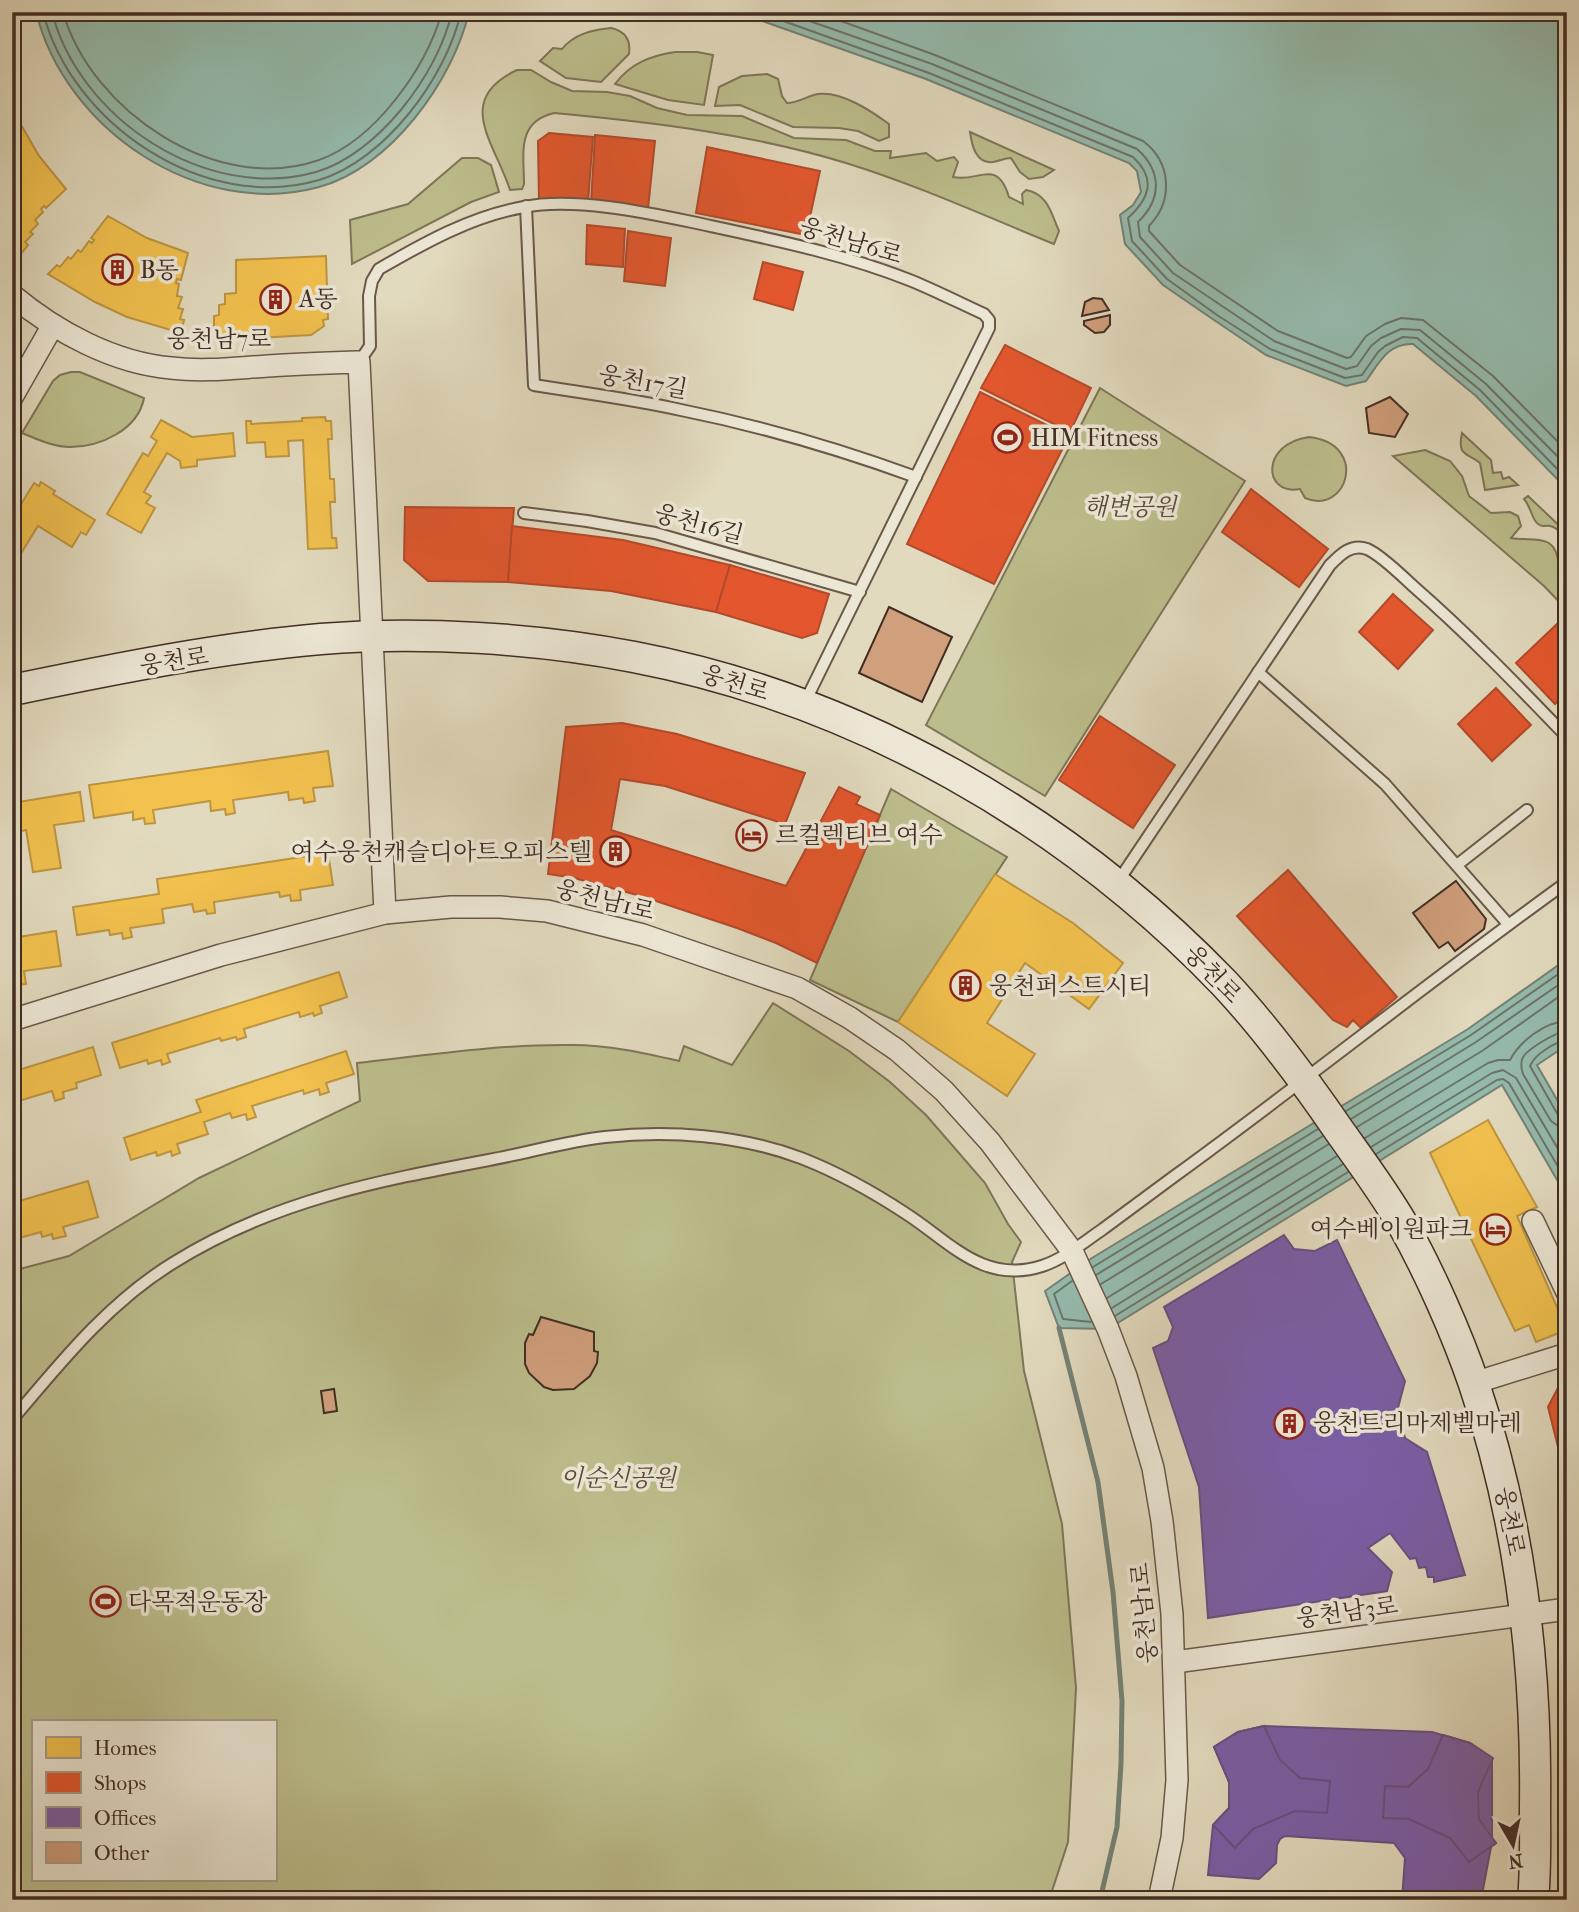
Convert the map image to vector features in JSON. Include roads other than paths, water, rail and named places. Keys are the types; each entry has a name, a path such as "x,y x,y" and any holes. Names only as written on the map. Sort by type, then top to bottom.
{"street":[{"name":"웅천남7로","path":"12,295 53,325 111,354 169,368 212,370 359,362"},
{"path":"12,397 53,325"},
{"path":"359,362 385,913"},
{"name":"웅천로","path":"12,690 85,675 321,639 410,636 513,642 632,656 693,670 804,704 912,751 982,790 1116,883 1153,914 1225,984 1260,1023 1312,1090 1403,1226 1474,1383 1502,1480 1518,1560 1525,1615 1536,1744 1533,1900"},
{"name":"웅천남1로","path":"12,1020 221,955 385,913 451,907 500,907 547,911 643,935 797,988 850,1018 897,1050 944,1091 990,1142 1075,1256 1126,1376 1153,1468 1162,1521 1175,1662 1177,1780 1172,1838 1159,1900"},
{"path":"1533,1221 1567,1292"},
{"path":"1474,1383 1567,1354"},
{"name":"웅천남3로","path":"1175,1662 1567,1609"}],"lane":[{"name":"웅천남6로","path":"359,362 370,346 369,296 372,281 379,270 484,216 526,206 558,204 634,210 824,253 911,281 984,314 989,320 989,328 804,704"},
{"name":"웅천17길","path":"526,206 534,385 724,419 833,449 916,477"},
{"name":"웅천16길","path":"524,513 655,533 860,592"},
{"path":"1116,883 1330,565 1344,551 1367,549 1398,572 1468,634 1567,737"},
{"path":"1258,672 1385,784 1508,924"},
{"path":"1457,865 1527,810"},
{"path":"12,1420 95,1324 130,1292 175,1262 238,1228 344,1189 603,1137 716,1137 799,1157 847,1179 908,1214 966,1258 992,1268 1017,1271 1075,1256 1312,1090 1508,924 1567,882"}],"water":[{"path":"36,12 469,12 449,66 415,118 393,141 370,161 345,177 319,187 273,194 228,190 184,177 143,156 106,127 75,93 52,54"},
{"path":"737,12 1567,12 1567,489 1476,396 1413,344 1391,351 1366,381 1346,386 1266,355 1163,285 1125,244 1120,215 1133,205 1141,192 1137,171 1129,163 926,79"},
{"path":"1567,959 1567,1045 1537,1065 1567,1117 1567,1197 1502,1085 1108,1329 1059,1328 1045,1291 1092,1258 1468,1029"}],"waterway":[{"path":"1059,1328 1098,1482 1113,1592 1122,1701 1117,1827 1100,1900"}],"place":[{"name":"B동","path":"117,270"},
{"name":"A동","path":"276,299"},
{"name":"HIM Fitness","path":"1008,438"},
{"name":"르컬렉티브 여수","path":"752,835"},
{"name":"여수웅천캐슬디아트오피스텔","path":"615,852"},
{"name":"웅천퍼스트시티","path":"966,986"},
{"name":"여수베이원파크","path":"1495,1229"},
{"name":"웅천트리마제벨마레","path":"1290,1423"},
{"name":"다목적운동장","path":"105,1602"}],"park label":[{"name":"해변공원","path":"1130,507"},
{"name":"이순신공원","path":"618,1478"}]}
